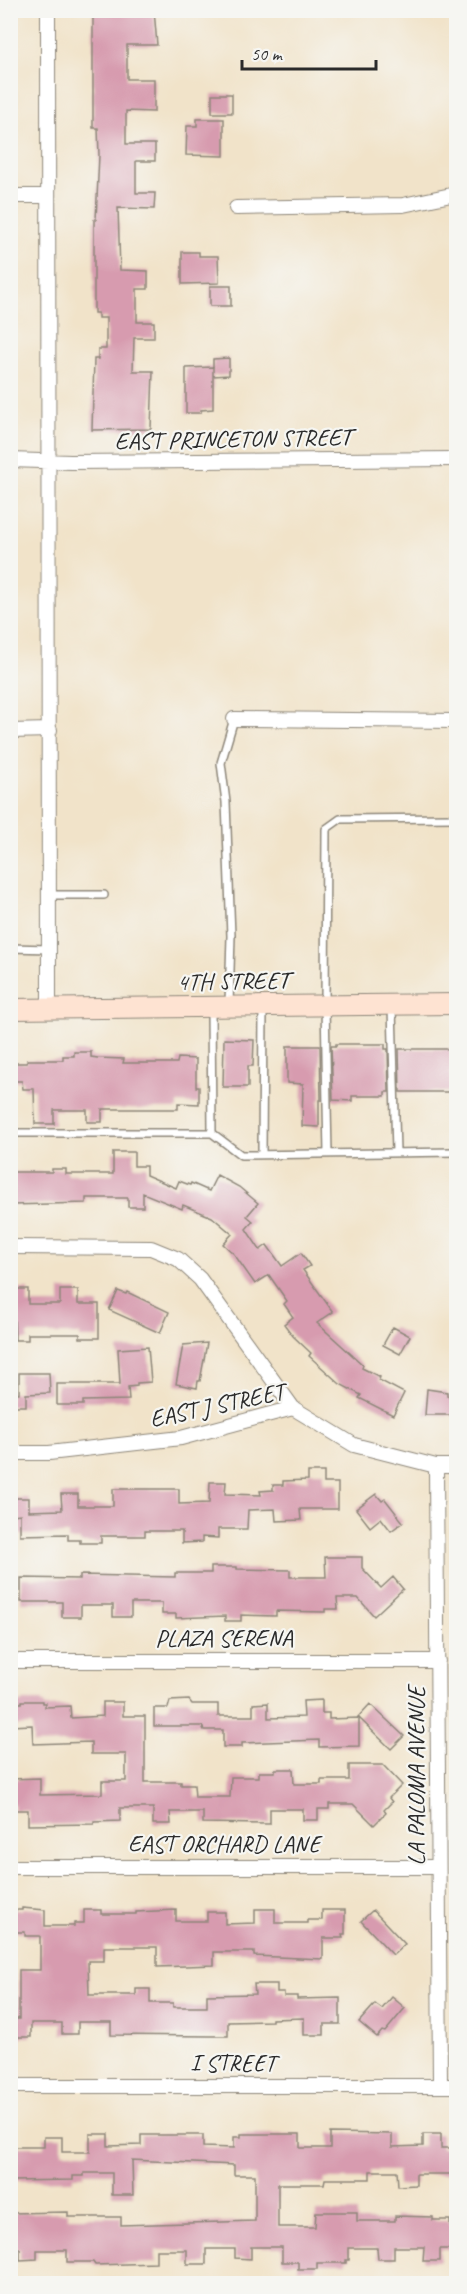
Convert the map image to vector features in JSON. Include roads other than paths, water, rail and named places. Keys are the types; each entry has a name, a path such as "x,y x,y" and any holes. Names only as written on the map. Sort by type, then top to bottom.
{"main road":[{"name":"4TH STREET","path":"10,1009 456,1004"}],"street":[{"path":"48,10 49,1008"},
{"path":"237,208 403,205 456,194"},
{"path":"10,196 48,196"},
{"name":"EAST PRINCETON STREET","path":"10,460 47,462 456,459"},
{"path":"234,719 456,721"},
{"path":"10,731 50,730"},
{"path":"10,1247 151,1248 178,1259 200,1278 293,1408"},
{"name":"EAST J STREET","path":"10,1454 49,1453 181,1438 293,1408 354,1444 436,1466 456,1466"},
{"name":"LA PALOMA AVENUE","path":"436,1466 440,2086"},
{"name":"PLAZA SERENA","path":"10,1661 438,1661"},
{"name":"EAST ORCHARD LANE","path":"10,1867 438,1867"},
{"name":"I STREET","path":"10,2086 456,2085"}],"lane":[{"path":"212,1133 220,1007 231,936 226,802 221,763 234,719"},
{"path":"328,1154 325,1005 326,829 340,819 456,818"},
{"path":"49,895 104,895"},
{"path":"10,948 50,949"},
{"path":"392,1005 396,1152"},
{"path":"262,1154 263,1006"},
{"path":"10,1133 212,1133 241,1155 456,1152"}]}
